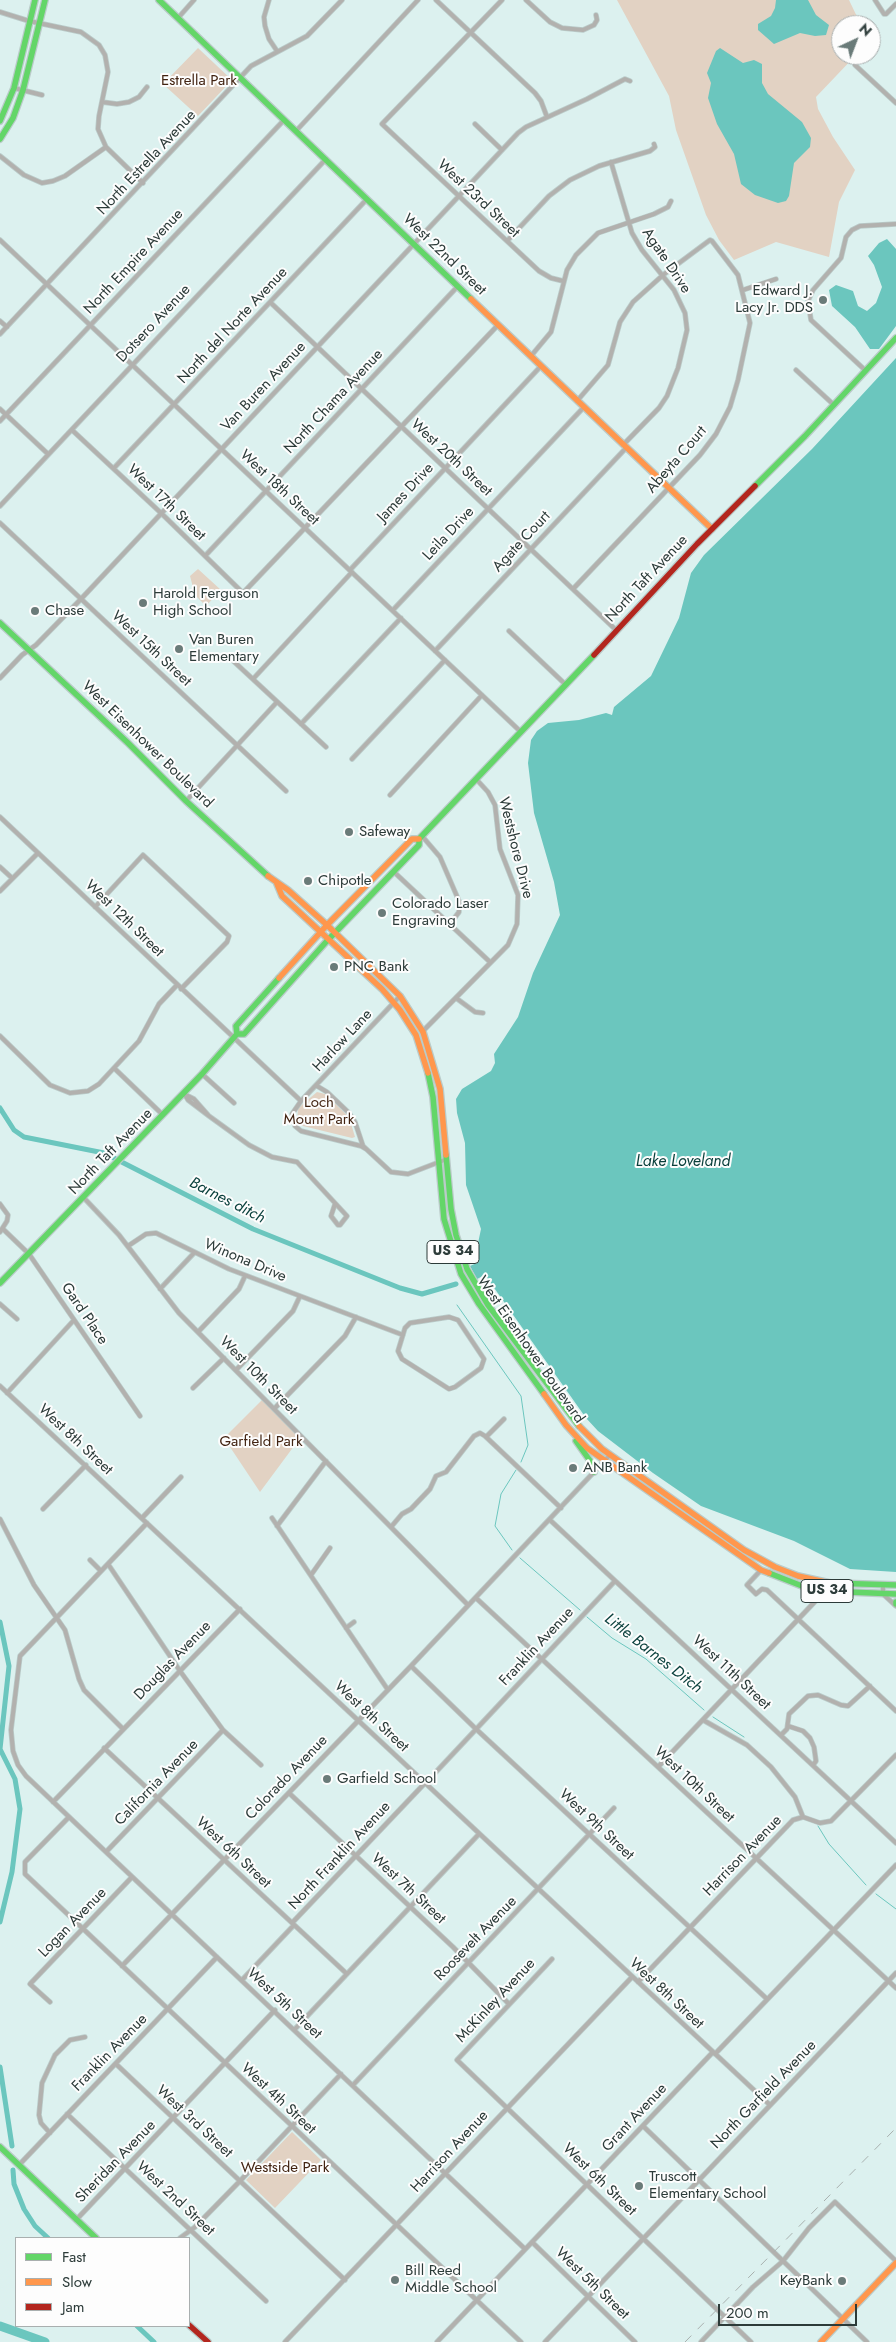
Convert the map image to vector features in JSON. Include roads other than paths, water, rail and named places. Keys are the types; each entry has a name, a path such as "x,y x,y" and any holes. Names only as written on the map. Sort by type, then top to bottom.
{"main road":[{"path":"0,121 14,88 29,21 36,0"},
{"path":"0,139 13,118 23,90 38,22 45,0"},
{"name":"West 22nd Street","path":"159,0 542,366 624,447 712,529"},
{"name":"North Taft Avenue","path":"235,1036 244,1034 329,939 419,845 420,838 477,780 712,529 834,406 896,338"},
{"name":"West Eisenhower Boulevard","path":"0,623 127,742 186,801 277,884 288,890 328,925 400,996 423,1032 432,1056 440,1089 456,1234 467,1268 488,1305 580,1427 610,1455 744,1550 775,1567 822,1582 883,1586 896,1585"},
{"name":"North Taft Avenue","path":"0,1283 185,1094 235,1036 236,1026 321,932 412,839 420,838"},
{"name":"West Eisenhower Boulevard","path":"277,884 282,896 371,977 394,1002 416,1035 430,1082 440,1162 444,1219 461,1274 479,1304 576,1436 604,1461 761,1570 802,1586 826,1591 896,1594"},
{"path":"576,1436 576,1441 594,1465 594,1472"},
{"path":"761,1570 766,1567 770,1569 775,1567"},
{"path":"0,2148 95,2237"},
{"path":"821,2342 896,2262"},
{"path":"190,2325 208,2342"}],"street":[{"path":"178,18 194,0"},
{"path":"269,0 264,17 265,26 269,39 277,51"},
{"name":"North Estrella Avenue","path":"0,334 251,66 310,34 342,0"},
{"path":"296,131 418,0"},
{"path":"436,0 535,93 541,101 547,117"},
{"path":"470,33 502,0"},
{"path":"526,0 550,22 562,28 583,30 594,25 597,20 596,15"},
{"path":"875,0 884,14 896,4"},
{"path":"0,12 29,21 81,32 102,49 108,72 98,129 106,147 143,183"},
{"name":"West 23rd Street","path":"470,33 382,124 539,271 563,282"},
{"path":"855,65 896,103"},
{"name":"Van Buren Avenue","path":"0,678 22,655 30,651 81,599 522,129 587,100 625,79 630,81"},
{"path":"102,102 117,104 129,102 139,97 147,87"},
{"path":"14,88 42,95"},
{"name":"North Empire Avenue","path":"0,421 284,120"},
{"path":"475,124 502,150"},
{"path":"507,241 544,201 561,186 588,170 650,151 654,144"},
{"path":"0,156 24,175 42,183 65,176 106,147"},
{"name":"Dotsero Avenue","path":"0,506 326,159"},
{"name":"Agate Drive","path":"611,162 628,222 637,242 674,290 686,319 686,336 678,368 663,403 624,447"},
{"name":"North del Norte Avenue","path":"114,468 368,199"},
{"path":"531,356 551,332 563,282 572,261 594,236 664,209 670,205 671,201"},
{"path":"866,371 811,320 808,312 808,301 813,290 841,258 846,237 852,230 860,226 896,224"},
{"name":"West 18th Street","path":"0,240 521,732"},
{"name":"Abeyta Court","path":"573,589 712,440 730,407 750,328 743,290 735,270 710,240 663,276"},
{"path":"577,400 608,365 613,353 618,329 628,309 638,297 663,276"},
{"path":"743,290 776,279"},
{"name":"North Chama Avenue","path":"205,556 458,286"},
{"name":"West 20th Street","path":"271,303 616,630"},
{"path":"0,321 6,327"},
{"path":"305,528 498,325"},
{"name":"James Drive","path":"253,679 445,468 542,366"},
{"path":"796,370 834,406"},
{"name":"Leila Drive","path":"393,610 584,407"},
{"path":"0,408 48,454"},
{"name":"West 17th Street","path":"72,430 162,513 244,594 305,528"},
{"name":"Agate Court","path":"435,650 624,447"},
{"name":"West 15th Street","path":"0,524 286,791"},
{"path":"301,724 401,618"},
{"path":"509,631 566,684"},
{"path":"229,657 326,747"},
{"path":"352,759 445,660"},
{"path":"390,795 482,695"},
{"path":"186,801 277,702"},
{"name":"Westshore Drive","path":"416,1035 423,1032 508,945 515,932 518,895 500,849 494,801 477,780"},
{"name":"West 12th Street","path":"0,818 181,989 235,1036 301,1101"},
{"path":"420,838 440,857 459,901 459,912 450,924"},
{"path":"0,891 38,853"},
{"path":"95,907 143,855 228,936 230,938 228,942 181,989"},
{"path":"0,867 12,878"},
{"path":"394,872 490,962"},
{"path":"0,1036 44,1080 63,1091 77,1093 88,1091 99,1084 140,1041 160,1004 177,985"},
{"name":"Harlow Lane","path":"301,1101 400,996"},
{"path":"456,998 475,1012 483,1013"},
{"path":"114,1068 164,1115"},
{"path":"202,1074 234,1104"},
{"path":"317,1086 330,1095 353,1118 360,1142 366,1150"},
{"path":"185,1094 188,1100 208,1116 249,1145 272,1158 297,1162 347,1216 340,1225 331,1216 335,1204"},
{"path":"301,1101 291,1116 297,1129 361,1146 394,1174 408,1174 447,1160"},
{"name":"West 10th Street","path":"84,1198 128,1246 160,1289 198,1332 468,1605"},
{"path":"0,1204 8,1215 2,1231"},
{"name":"Gard Place","path":"2,1231 29,1254 140,1416"},
{"name":"Winona Drive","path":"128,1246 146,1234 153,1232 246,1276 403,1335"},
{"path":"160,1289 194,1253"},
{"path":"198,1332 239,1289 246,1276"},
{"path":"236,1370 293,1311 300,1296"},
{"path":"0,1304 17,1319"},
{"path":"274,1409 345,1336 356,1318"},
{"path":"454,1318 483,1356 484,1363 481,1368 455,1387 445,1388 401,1357 398,1348 403,1335 407,1326 412,1322 454,1318"},
{"path":"7,1393 74,1320"},
{"path":"193,1388 224,1358"},
{"name":"West 8th Street","path":"0,1386 770,2105"},
{"path":"486,1437 504,1418"},
{"path":"391,1527 402,1514 411,1509 430,1489 436,1476 446,1472 477,1433 482,1433 561,1508"},
{"path":"476,1598 610,1455"},
{"path":"277,1526 326,1460"},
{"path":"43,1509 86,1465"},
{"path":"142,1518 181,1477"},
{"path":"272,1518 388,1690"},
{"path":"0,1519 34,1585 57,1617 68,1638 81,1685 88,1695 123,1729"},
{"name":"West 11th Street","path":"550,1520 896,1843"},
{"name":"West 5th Street","path":"147,1524 22,1653 18,1660 11,1739 15,1758 26,1776 53,1802 275,2010 525,2249"},
{"path":"311,1575 330,1548"},
{"path":"90,1560 101,1571"},
{"path":"108,1564 180,1671 224,1730 261,1765"},
{"path":"761,1570 747,1585 756,1594 762,1589 766,1590 896,1711"},
{"name":"Franklin Avenue","path":"476,1729 615,1581"},
{"path":"883,1586 883,1594 896,1604"},
{"path":"658,1767 826,1591"},
{"name":"West 10th Street","path":"476,1598 896,1988"},
{"name":"Colorado Avenue","path":"122,1966 476,1598"},
{"name":"Douglas Avenue","path":"104,1748 240,1609"},
{"path":"346,1628 354,1622"},
{"name":"West 9th Street","path":"411,1666 476,1729 767,1999"},
{"path":"781,1735 788,1726 789,1714 808,1696 816,1694 842,1706 848,1706 870,1686"},
{"path":"891,1706 895,1702"},
{"path":"703,1720 747,1746 771,1767 795,1797 803,1817"},
{"path":"788,1726 803,1731 810,1738 814,1747 816,1761 812,1765"},
{"path":"435,1772 476,1729"},
{"name":"California Avenue","path":"106,1852 224,1730"},
{"path":"53,1802 104,1748"},
{"name":"West 6th Street","path":"104,1748 347,1974"},
{"name":"Harrison Avenue","path":"638,1982 793,1820 803,1817 820,1823 829,1822 896,1755"},
{"name":"North Franklin Avenue","path":"242,1980 425,1783"},
{"name":"West 7th Street","path":"289,1792 509,2004"},
{"name":"Roosevelt Avenue","path":"353,2085 614,1808"},
{"name":"West 4th Street","path":"69,1817 25,1862 24,1869 28,1877 224,2064 521,2342"},
{"path":"295,2030 479,1834"},
{"name":"Grant Avenue","path":"525,2249 896,1864"},
{"name":"Logan Avenue","path":"50,2002 30,1984 132,1877"},
{"name":"Franklin Avenue","path":"19,2165 217,1957"},
{"name":"McKinley Avenue","path":"457,2060 552,1959"},
{"name":"North Garfield Avenue","path":"545,2342 896,1973"},
{"name":"Harrison Avenue","path":"285,2342 397,2226 444,2172 632,1977"},
{"name":"Sheridan Avenue","path":"76,2220 275,2010"},
{"path":"50,2134 41,2123 39,2115 42,2083 55,2055 70,2040 85,2037"},
{"name":"West 6th Street","path":"457,2060 751,2342"},
{"name":"West 3rd Street","path":"116,2064 344,2280"},
{"path":"181,2237 240,2181 341,2074"},
{"name":"West 2nd Street","path":"67,2114 266,2301"},
{"path":"643,2126 867,2342"},
{"path":"701,2342 753,2287 783,2261 809,2228 835,2202 896,2262"},
{"name":"West 5th Street","path":"532,2242 636,2342"},
{"path":"437,2342 525,2249"}],"water":[{"path":"776,0 808,0 816,15 829,25 826,35 815,36 800,33 774,44 758,30 758,24 771,16"},
{"path":"720,48 743,63 754,60 762,64 762,83 768,94 802,122 811,138 810,147 794,163 789,196 786,201 778,203 755,195 741,184 734,154 717,124 708,98 711,83 707,73 716,51"},
{"path":"887,239 896,249 896,326 879,349 870,349 855,327 832,306 829,290 836,285 853,291 858,306 867,311 876,303 882,287 874,265 868,256 879,243"},
{"name":"Lake Loveland","path":"896,358 896,1572 850,1569 794,1541 701,1506 653,1473 598,1431 586,1418 485,1275 477,1279 470,1266 479,1262 477,1248 481,1229 466,1185 465,1143 457,1113 456,1099 462,1089 491,1071 495,1063 494,1054 518,1017 533,973 560,915 554,882 534,813 528,763 531,740 537,731 548,723 579,720 606,713 612,715 614,707 651,676 679,618 691,573 704,555 812,449"}],"waterway":[{"name":"Barnes ditch","path":"0,1108 14,1130 24,1137 104,1153 253,1229 400,1288 422,1294 456,1284"},
{"name":"Little Barnes Ditch","path":"457,1305 521,1396 528,1445 521,1462"},
{"name":"Little Barnes Ditch","path":"512,1550 495,1526 501,1494 516,1470"},
{"name":"Little Barnes Ditch","path":"520,1558 580,1610"},
{"name":"Little Barnes Ditch","path":"587,1617 612,1638 646,1659 704,1710"},
{"path":"0,1622 9,1666 0,1749 15,1779 20,1809 12,1872 0,1922"},
{"name":"Little Barnes Ditch","path":"713,1717 744,1737"},
{"name":"Little Barnes Ditch","path":"818,1826 829,1844 866,1885"},
{"name":"Little Barnes Ditch","path":"876,1894 896,1909"},
{"path":"0,2067 12,2146"},
{"path":"13,2170 14,2184 24,2209 35,2226 47,2237"},
{"path":"0,2326 45,2342"},
{"path":"138,2327 154,2342"}],"railway":[{"path":"685,2342 896,2128"}],"place":[{"name":"Edward J. Lacy Jr. DDS","path":"823,300"},
{"name":"Harold Ferguson High School","path":"143,603"},
{"name":"Chase","path":"35,611"},
{"name":"Van Buren Elementary","path":"179,649"},
{"name":"Safeway","path":"349,832"},
{"name":"Chipotle","path":"308,881"},
{"name":"Colorado Laser Engraving","path":"382,913"},
{"name":"PNC Bank","path":"334,967"},
{"name":"ANB Bank","path":"573,1468"},
{"name":"Garfield School","path":"327,1779"},
{"name":"Truscott Elementary School","path":"639,2186"},
{"name":"Bill Reed Middle School","path":"395,2280"},
{"name":"KeyBank","path":"842,2281"}],"park label":[{"name":"Estrella Park","path":"199,81"},
{"name":"Loch Mount Park","path":"319,1112"},
{"name":"Garfield Park","path":"261,1442"},
{"name":"Westside Park","path":"285,2168"}]}
